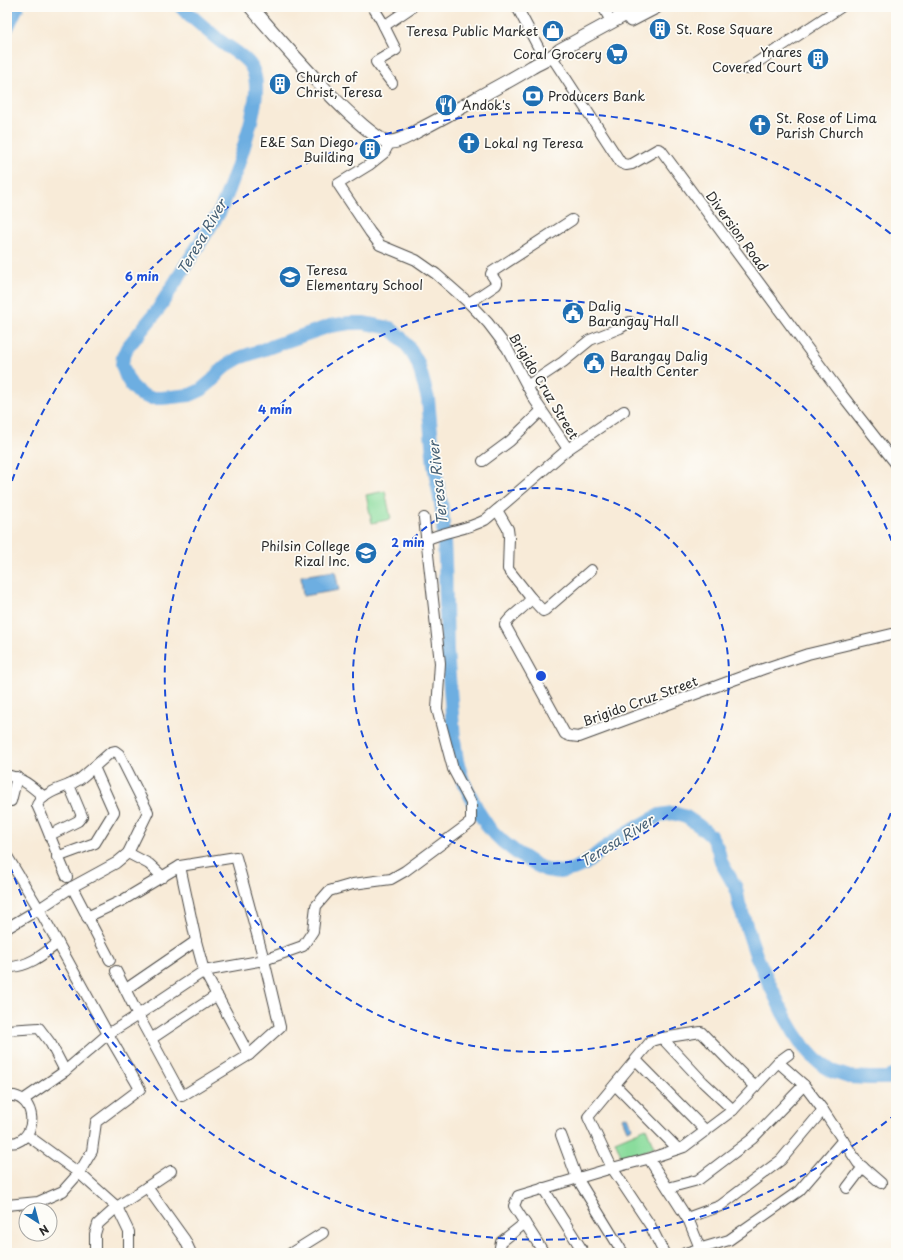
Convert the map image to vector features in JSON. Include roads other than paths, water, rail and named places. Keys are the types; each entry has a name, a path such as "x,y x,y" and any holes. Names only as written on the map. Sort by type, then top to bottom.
{"main road":[{"path":"251,7 291,54 361,124 380,139 390,142 408,136 457,110 549,58 560,50 639,7"},
{"path":"549,58 563,56 656,7"}],"street":[{"path":"373,7 396,50 376,62 392,83"},
{"path":"384,26 412,7"},
{"path":"517,7 549,58"},
{"path":"602,7 611,22"},
{"path":"746,69 841,7"},
{"name":"Diversion Road","path":"549,58 621,163 626,166 658,149 661,150 842,395 896,464"},
{"name":"Brigido Cruz Street","path":"390,142 384,153 369,165 338,184 380,245 416,260 436,274 469,303 488,323 507,348 541,412 568,449 485,520 430,538"},
{"path":"469,303 496,285 497,283 491,274 492,272 572,220"},
{"path":"527,386 563,362 590,340 620,328 630,322"},
{"path":"568,449 624,410"},
{"path":"483,461 510,441 541,412"},
{"path":"497,510 508,529 508,569 543,611 591,570"},
{"path":"23,1100 65,1071 108,1034 204,970 264,960 303,946 313,931 316,906 329,891 353,884 391,879 410,867 471,822 471,803 453,769 437,709 440,663 430,538 424,518"},
{"name":"Brigido Cruz Street","path":"531,598 528,604 508,621 506,625 565,734 579,737 763,669 808,654 896,633"},
{"path":"8,925 39,909 72,887 116,863 128,853 148,812 119,754 115,751 111,752 80,779 44,797 37,805 67,877"},
{"path":"58,857 95,843 114,812 94,767"},
{"path":"11,801 12,776 29,783 44,797"},
{"path":"50,835 78,821 82,816 69,785"},
{"path":"128,853 149,864 163,877"},
{"path":"7,856 39,909 140,1089 96,1122 92,1151 79,1173 63,1191 38,1202 7,1206"},
{"path":"87,917 123,900 180,866 236,857 264,960 280,1027 249,1054 182,1096 116,972"},
{"path":"180,866 196,941 204,970 249,1054"},
{"path":"72,887 110,960"},
{"path":"126,989 196,941"},
{"path":"7,968 13,968 38,958 58,943"},
{"path":"151,1039 217,995"},
{"path":"7,1030 39,1028 51,1044 65,1071"},
{"path":"664,1253 650,1225 612,1168 588,1117 651,1041 662,1038 701,1032 755,1087"},
{"path":"662,1038 703,1082 733,1110"},
{"path":"544,1253 514,1206 518,1196 612,1168 649,1159 684,1147 733,1110 778,1062 789,1054"},
{"path":"636,1060 706,1131"},
{"path":"778,1062 804,1084 858,1163 881,1182"},
{"path":"615,1084 678,1149"},
{"path":"668,1188 698,1180 752,1139 804,1084"},
{"path":"7,1096 12,1095 23,1100 31,1111 32,1123 27,1135 16,1142 7,1142"},
{"path":"687,1218 720,1206 781,1160 823,1110"},
{"path":"27,1135 79,1173 117,1207 129,1232 129,1253"},
{"path":"561,1135 577,1178 623,1253"},
{"path":"685,1253 701,1251 729,1240 799,1191 843,1140"},
{"path":"649,1159 687,1218 701,1251"},
{"path":"847,1188 863,1167"},
{"path":"95,1253 95,1234 98,1224 117,1207 170,1171"},
{"path":"147,1187 185,1240 191,1253"},
{"path":"543,1188 584,1253"},
{"path":"504,1253 500,1247 501,1242 525,1223"},
{"path":"291,1253 323,1233"}],"water":[{"path":"335,571 339,590 303,596 301,576"},
{"path":"627,1116 632,1128 627,1130 622,1118"}],"waterway":[{"name":"Teresa River","path":"7,28 17,7"},
{"name":"Teresa River","path":"181,7 220,41 241,55 248,62 252,68 256,83 255,101 250,125 240,158 220,211 157,311 127,348 123,357 122,365 131,385 140,394 150,398 190,395 201,390 227,365 239,358 330,326 350,323 364,323 390,328 400,337 410,349 418,363 428,399 434,465 442,509 445,560 447,651 457,761 463,781 479,813 489,828 503,842 534,864 546,870 560,872 585,864 603,849 627,833 660,815 673,813 686,817 711,836 718,849 721,862 736,888 739,904 756,955 783,1013 804,1047 816,1060 831,1071 849,1077 887,1078 896,1075"}],"place":[{"name":"St. Rose Square","path":"660,29"},
{"name":"Teresa Public Market","path":"553,31"},
{"name":"Coral Grocery","path":"617,54"},
{"name":"Ynares Covered Court","path":"818,59"},
{"name":"Church of Christ, Teresa","path":"280,84"},
{"name":"Producers Bank","path":"533,96"},
{"name":"Andok's","path":"446,105"},
{"name":"St. Rose of Lima Parish Church","path":"760,125"},
{"name":"Lokal ng Teresa","path":"469,143"},
{"name":"E&E San Diego Building","path":"370,149"},
{"name":"Teresa Elementary School","path":"290,277"},
{"name":"Dalig Barangay Hall","path":"573,313"},
{"name":"Barangay Dalig Health Center","path":"594,363"},
{"name":"Philsin College Rizal Inc.","path":"366,553"}]}
